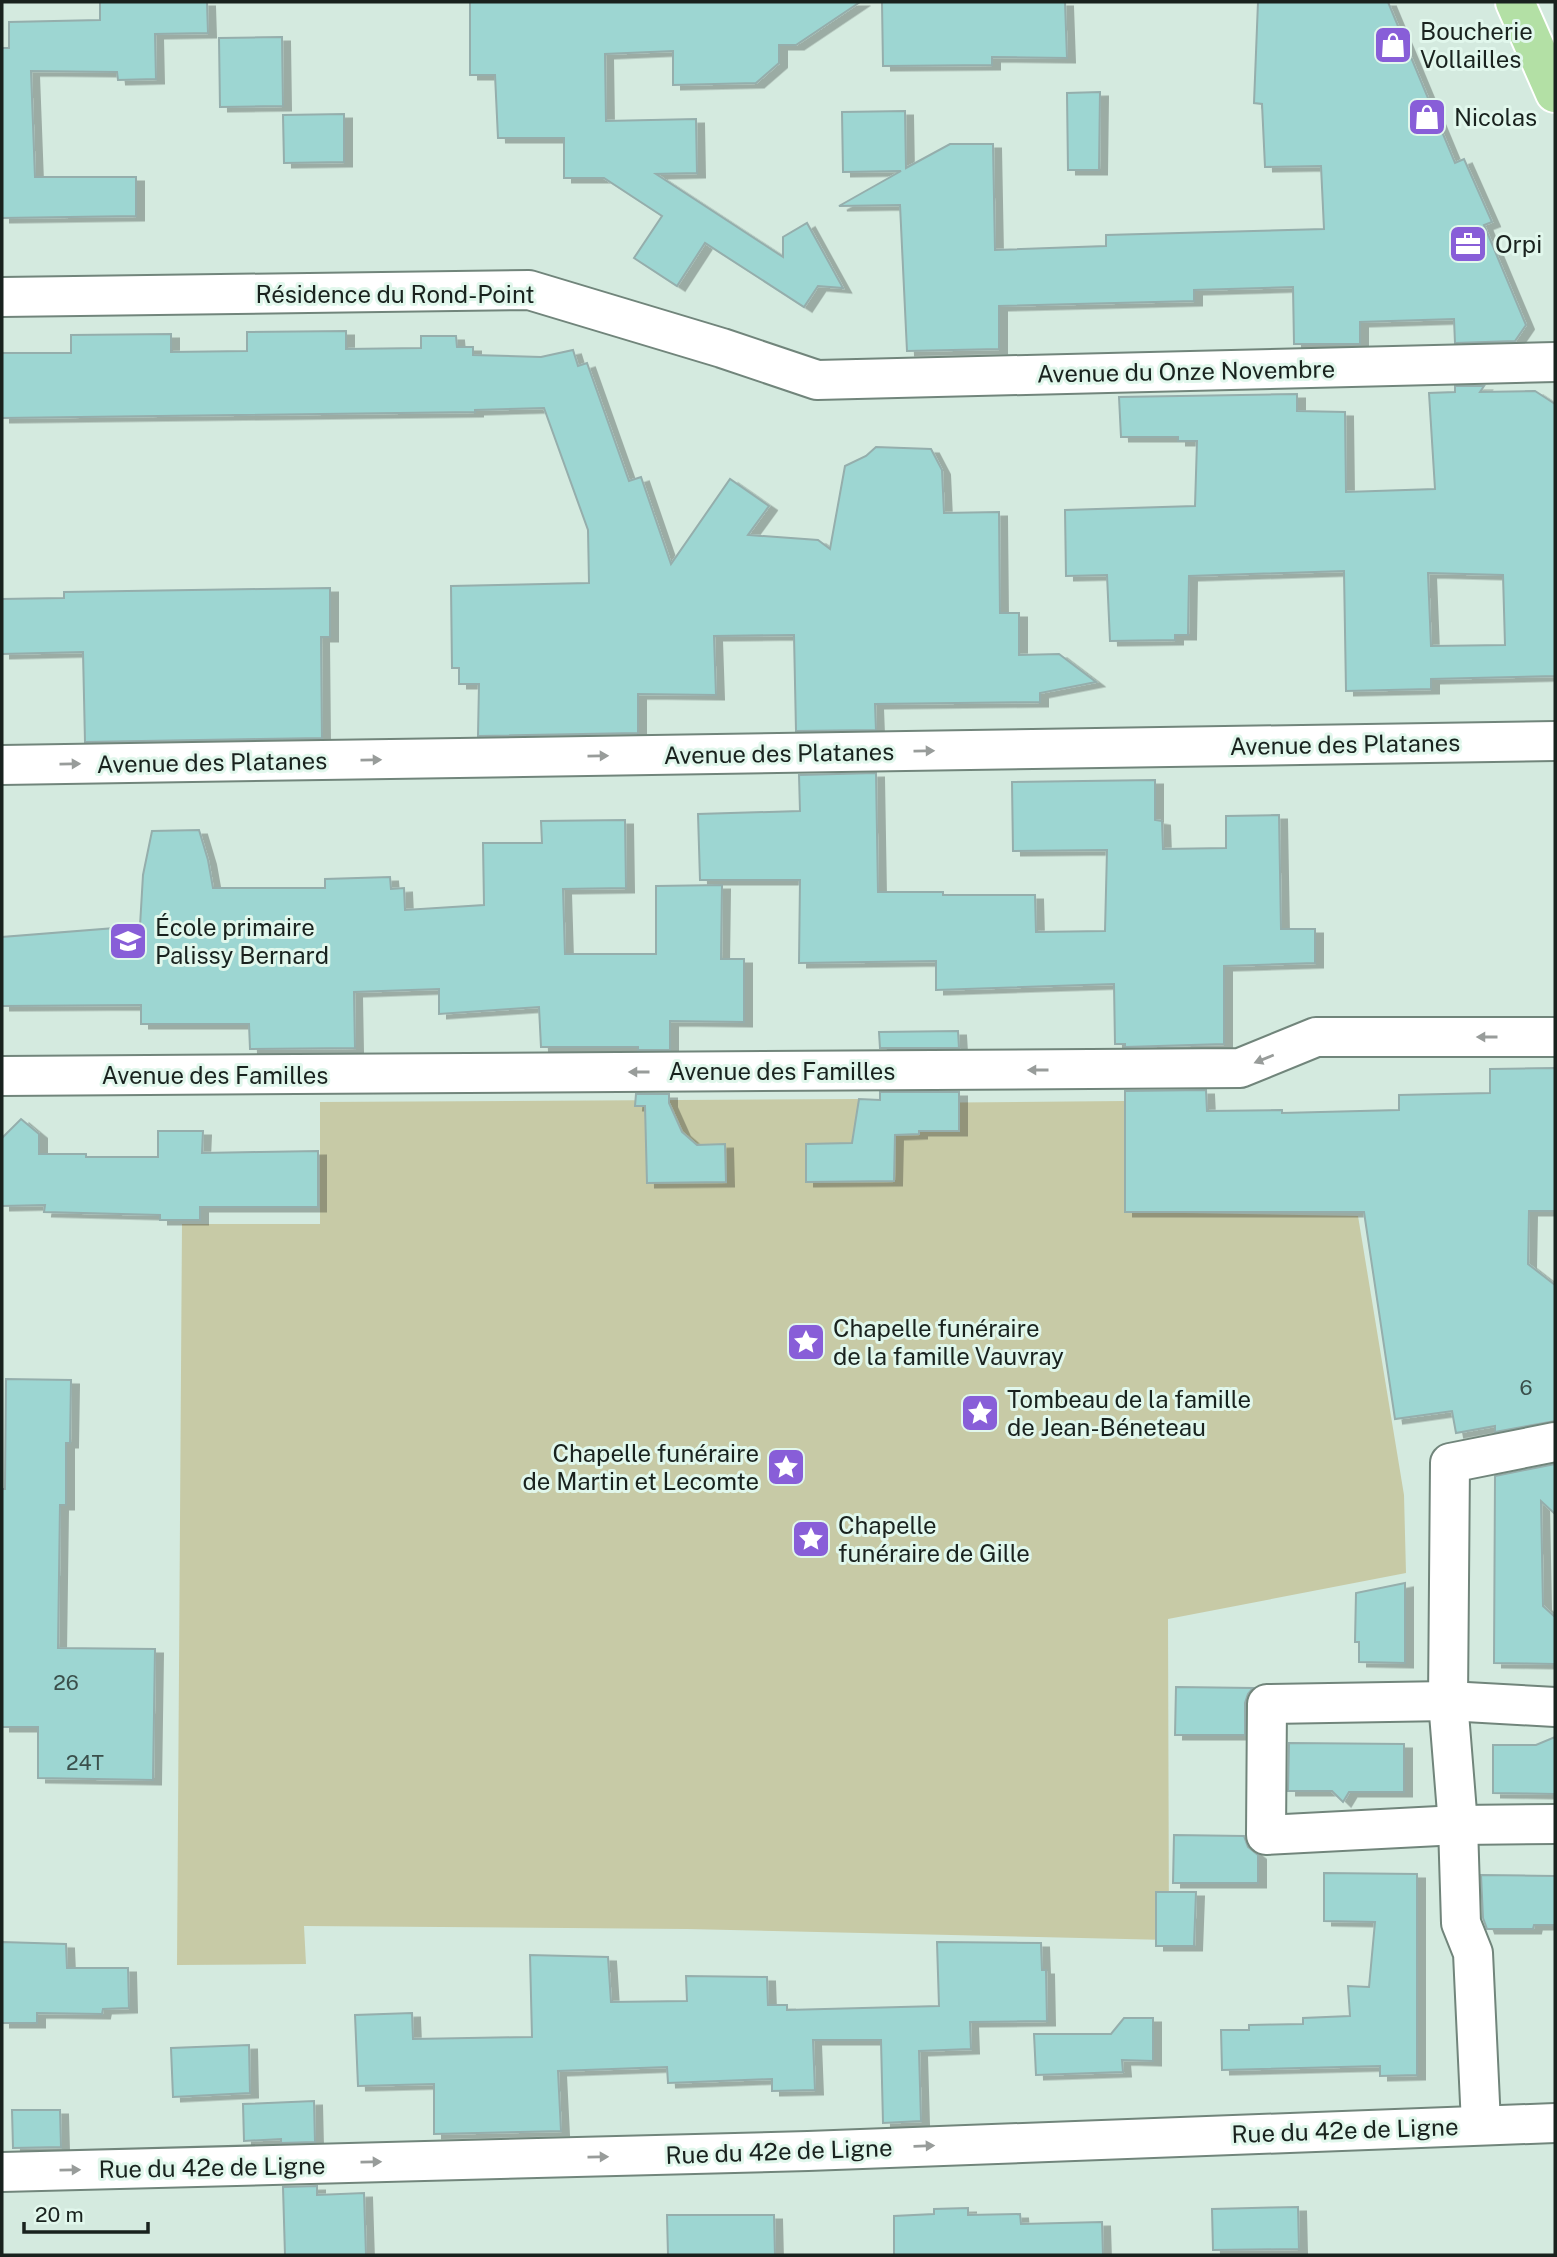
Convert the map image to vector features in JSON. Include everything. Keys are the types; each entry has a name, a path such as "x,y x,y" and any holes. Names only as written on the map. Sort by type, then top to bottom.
{"main road":[{"path":"1515,2 1555,93"}],"street":[{"name":"Résidence du Rond-Point","path":"2,297 529,290 722,348 817,380"},
{"name":"Avenue du Onze Novembre","path":"817,380 1555,362"},
{"name":"Avenue des Platanes","path":"2,765 1555,741"},
{"name":"Avenue des Familles","path":"2,1076 1240,1068 1316,1037 1555,1037"},
{"path":"1481,2124 1473,1953 1461,1923 1458,1825 1448,1701 1450,1463 1555,1442"},
{"path":"1555,1707 1448,1701 1267,1704 1266,1835 1458,1825 1555,1824"},
{"name":"Rue du 42e de Ligne","path":"2,2172 808,2151 1555,2123"}],"green space":[{"path":"897,1100 898,1103 1125,1101 1125,1212 1358,1216 1404,1495 1406,1573 1168,1619 1169,1940 687,1929 304,1926 306,1964 177,1965 182,1224 320,1224 320,1102"}],"building":[{"path":"100,2 207,2 208,33 155,34 156,79 118,80 117,72 31,71 35,177 136,177 136,216 2,218 2,48 9,48 9,22 100,20"},
{"path":"470,2 860,2 796,45 779,45 779,63 756,83 673,85 673,51 605,54 606,121 696,119 697,173 656,174 783,257 783,237 807,223 843,288 818,286 804,307 705,243 677,286 634,258 662,216 604,178 564,178 564,138 498,138 495,75 470,75"},
{"path":"882,2 1065,2 1067,58 992,57 992,65 883,66"},
{"path":"1258,2 1388,2 1455,163 1464,159 1492,222 1484,225 1526,325 1515,341 1455,343 1454,319 1360,322 1360,344 1294,344 1293,287 1194,290 1194,301 999,306 999,349 907,351 900,205 839,206 901,171 843,172 842,112 905,111 906,168 950,144 993,144 995,250 1106,246 1106,235 1324,229 1321,166 1265,167 1262,104 1254,103"},
{"path":"282,37 283,106 220,107 219,38"},
{"path":"1100,92 1099,170 1068,170 1067,93"},
{"path":"344,114 344,162 284,163 283,115"},
{"path":"346,331 346,349 421,348 421,336 456,336 457,347 473,347 473,355 541,357 573,350 578,366 587,363 629,481 641,477 671,564 730,479 769,506 748,535 818,540 830,549 845,466 866,456 876,447 931,449 942,470 944,513 999,512 1000,613 1019,613 1019,655 1059,654 1096,682 1040,693 1040,702 875,704 876,730 796,731 794,635 714,636 716,695 638,694 638,733 478,736 479,684 459,684 459,668 452,668 451,586 589,583 588,530 544,408 475,412 2,418 2,353 71,353 71,335 171,334 171,352 247,351 247,332"},
{"path":"1455,386 1484,386 1480,392 1535,391 1555,404 1555,676 1431,679 1431,689 1346,691 1344,571 1189,576 1188,635 1175,635 1175,640 1110,641 1107,575 1066,576 1065,510 1195,506 1197,441 1178,441 1178,437 1121,437 1119,397 1297,394 1297,411 1345,412 1346,492 1435,489 1429,393 1455,392","holes":["1428,573 1503,575 1505,645 1431,646"]},
{"path":"330,588 330,637 321,637 322,738 85,742 83,652 2,654 2,599 64,598 64,592"},
{"path":"876,773 878,892 1035,895 1036,932 1105,931 1107,850 1013,851 1012,782 1155,780 1155,820 1162,821 1163,849 1226,848 1226,816 1279,815 1281,929 1315,929 1315,963 1224,966 1224,1044 1125,1047 1125,1044 1115,1044 1114,984 936,990 936,961 799,963 800,880 700,880 698,814 800,811 799,775"},
{"path":"625,820 626,888 563,889 565,954 656,954 656,886 722,885 721,959 744,959 744,1022 670,1021 670,1050 638,1050 638,1047 541,1047 539,1007 439,1014 439,989 354,992 355,1048 250,1049 249,1024 141,1024 141,1005 2,1006 2,937 140,926 143,875 152,831 199,830 213,888 325,888 325,879 390,877 391,889 404,888 405,910 484,905 483,843 542,843 541,821"},
{"path":"958,1031 959,1048 880,1048 879,1032"},
{"path":"1555,1068 1555,1211 1529,1211 1528,1264 1555,1285 1555,1421 1495,1432 1495,1426 1456,1433 1452,1411 1395,1419 1364,1212 1125,1212 1125,1091 1206,1090 1207,1111 1282,1110 1282,1113 1399,1110 1399,1095 1490,1093 1490,1069"},
{"path":"880,1092 959,1092 959,1131 919,1131 919,1134 895,1135 894,1181 806,1182 806,1144 852,1143 859,1099 880,1100"},
{"path":"636,1094 669,1094 669,1103 682,1132 697,1145 725,1144 726,1182 647,1183 645,1106 635,1106"},
{"path":"21,1119 39,1134 39,1154 158,1157 158,1131 203,1131 202,1153 318,1151 318,1207 200,1207 200,1220 160,1220 160,1215 44,1212 45,1205 2,1206 2,1138"},
{"path":"6,1379 71,1380 70,1443 66,1443 66,1505 60,1505 58,1648 155,1649 153,1780 38,1778 38,1727 2,1727 2,1489 5,1489"},
{"path":"1555,1464 1555,1514 1541,1501 1543,1606 1555,1617 1555,1664 1494,1663 1495,1476"},
{"path":"1405,1583 1405,1663 1359,1662 1359,1642 1355,1642 1356,1593"},
{"path":"1176,1687 1253,1688 1245,1703 1245,1735 1175,1735"},
{"path":"1555,1737 1555,1794 1493,1793 1493,1745 1536,1745"},
{"path":"1289,1743 1404,1744 1404,1792 1349,1792 1343,1802 1332,1791 1288,1791"},
{"path":"1174,1835 1244,1836 1248,1847 1258,1855 1258,1883 1173,1883"},
{"path":"1324,1873 1417,1874 1417,2075 1380,2076 1380,2066 1222,2070 1221,2030 1249,2030 1249,2025 1303,2024 1303,2018 1350,2016 1348,1986 1369,1987 1375,1922 1324,1921"},
{"path":"1481,1875 1555,1876 1555,1925 1534,1925 1533,1929 1487,1929 1483,1918"},
{"path":"1156,1892 1196,1892 1194,1946 1156,1946"},
{"path":"2,1942 66,1944 67,1968 128,1968 129,2008 103,2009 102,2014 37,2013 37,2023 2,2023"},
{"path":"937,1942 1041,1943 1042,1970 1046,1970 1047,2021 970,2022 971,2049 919,2051 921,2121 883,2123 881,2040 813,2040 815,2090 772,2091 772,2079 668,2083 667,2067 558,2071 561,2131 434,2134 434,2084 358,2086 355,2015 412,2013 413,2039 532,2037 530,1955 608,1957 611,2002 687,2001 686,1976 767,1977 768,2005 787,2005 787,2010 939,2006"},
{"path":"1124,2018 1153,2018 1153,2061 1122,2060 1123,2072 1036,2075 1034,2034 1111,2034"},
{"path":"249,2045 250,2093 173,2097 171,2048"},
{"path":"314,2101 315,2142 281,2143 281,2139 244,2141 243,2104"},
{"path":"12,2110 60,2110 61,2147 13,2148"},
{"path":"317,2186 317,2195 364,2193 366,2255 285,2255 283,2187"},
{"path":"1298,2207 1299,2249 1213,2250 1212,2209"},
{"path":"968,2208 968,2215 1020,2214 1021,2224 1102,2222 1103,2255 894,2255 894,2216 934,2214 934,2209"},
{"path":"667,2215 774,2215 775,2255 668,2255"}],"place":[{"name":"Boucherie Vollailles","path":"1393,45"},
{"name":"Nicolas","path":"1427,117"},
{"name":"Orpi","path":"1468,244"},
{"name":"École primaire Palissy Bernard","path":"128,941"},
{"name":"Chapelle funéraire de la famille Vauvray","path":"806,1342"},
{"name":"Tombeau de la famille de Jean-Béneteau","path":"980,1413"},
{"name":"Chapelle funéraire de Martin et Lecomte","path":"786,1467"},
{"name":"Chapelle funéraire de Gille","path":"811,1539"}]}
